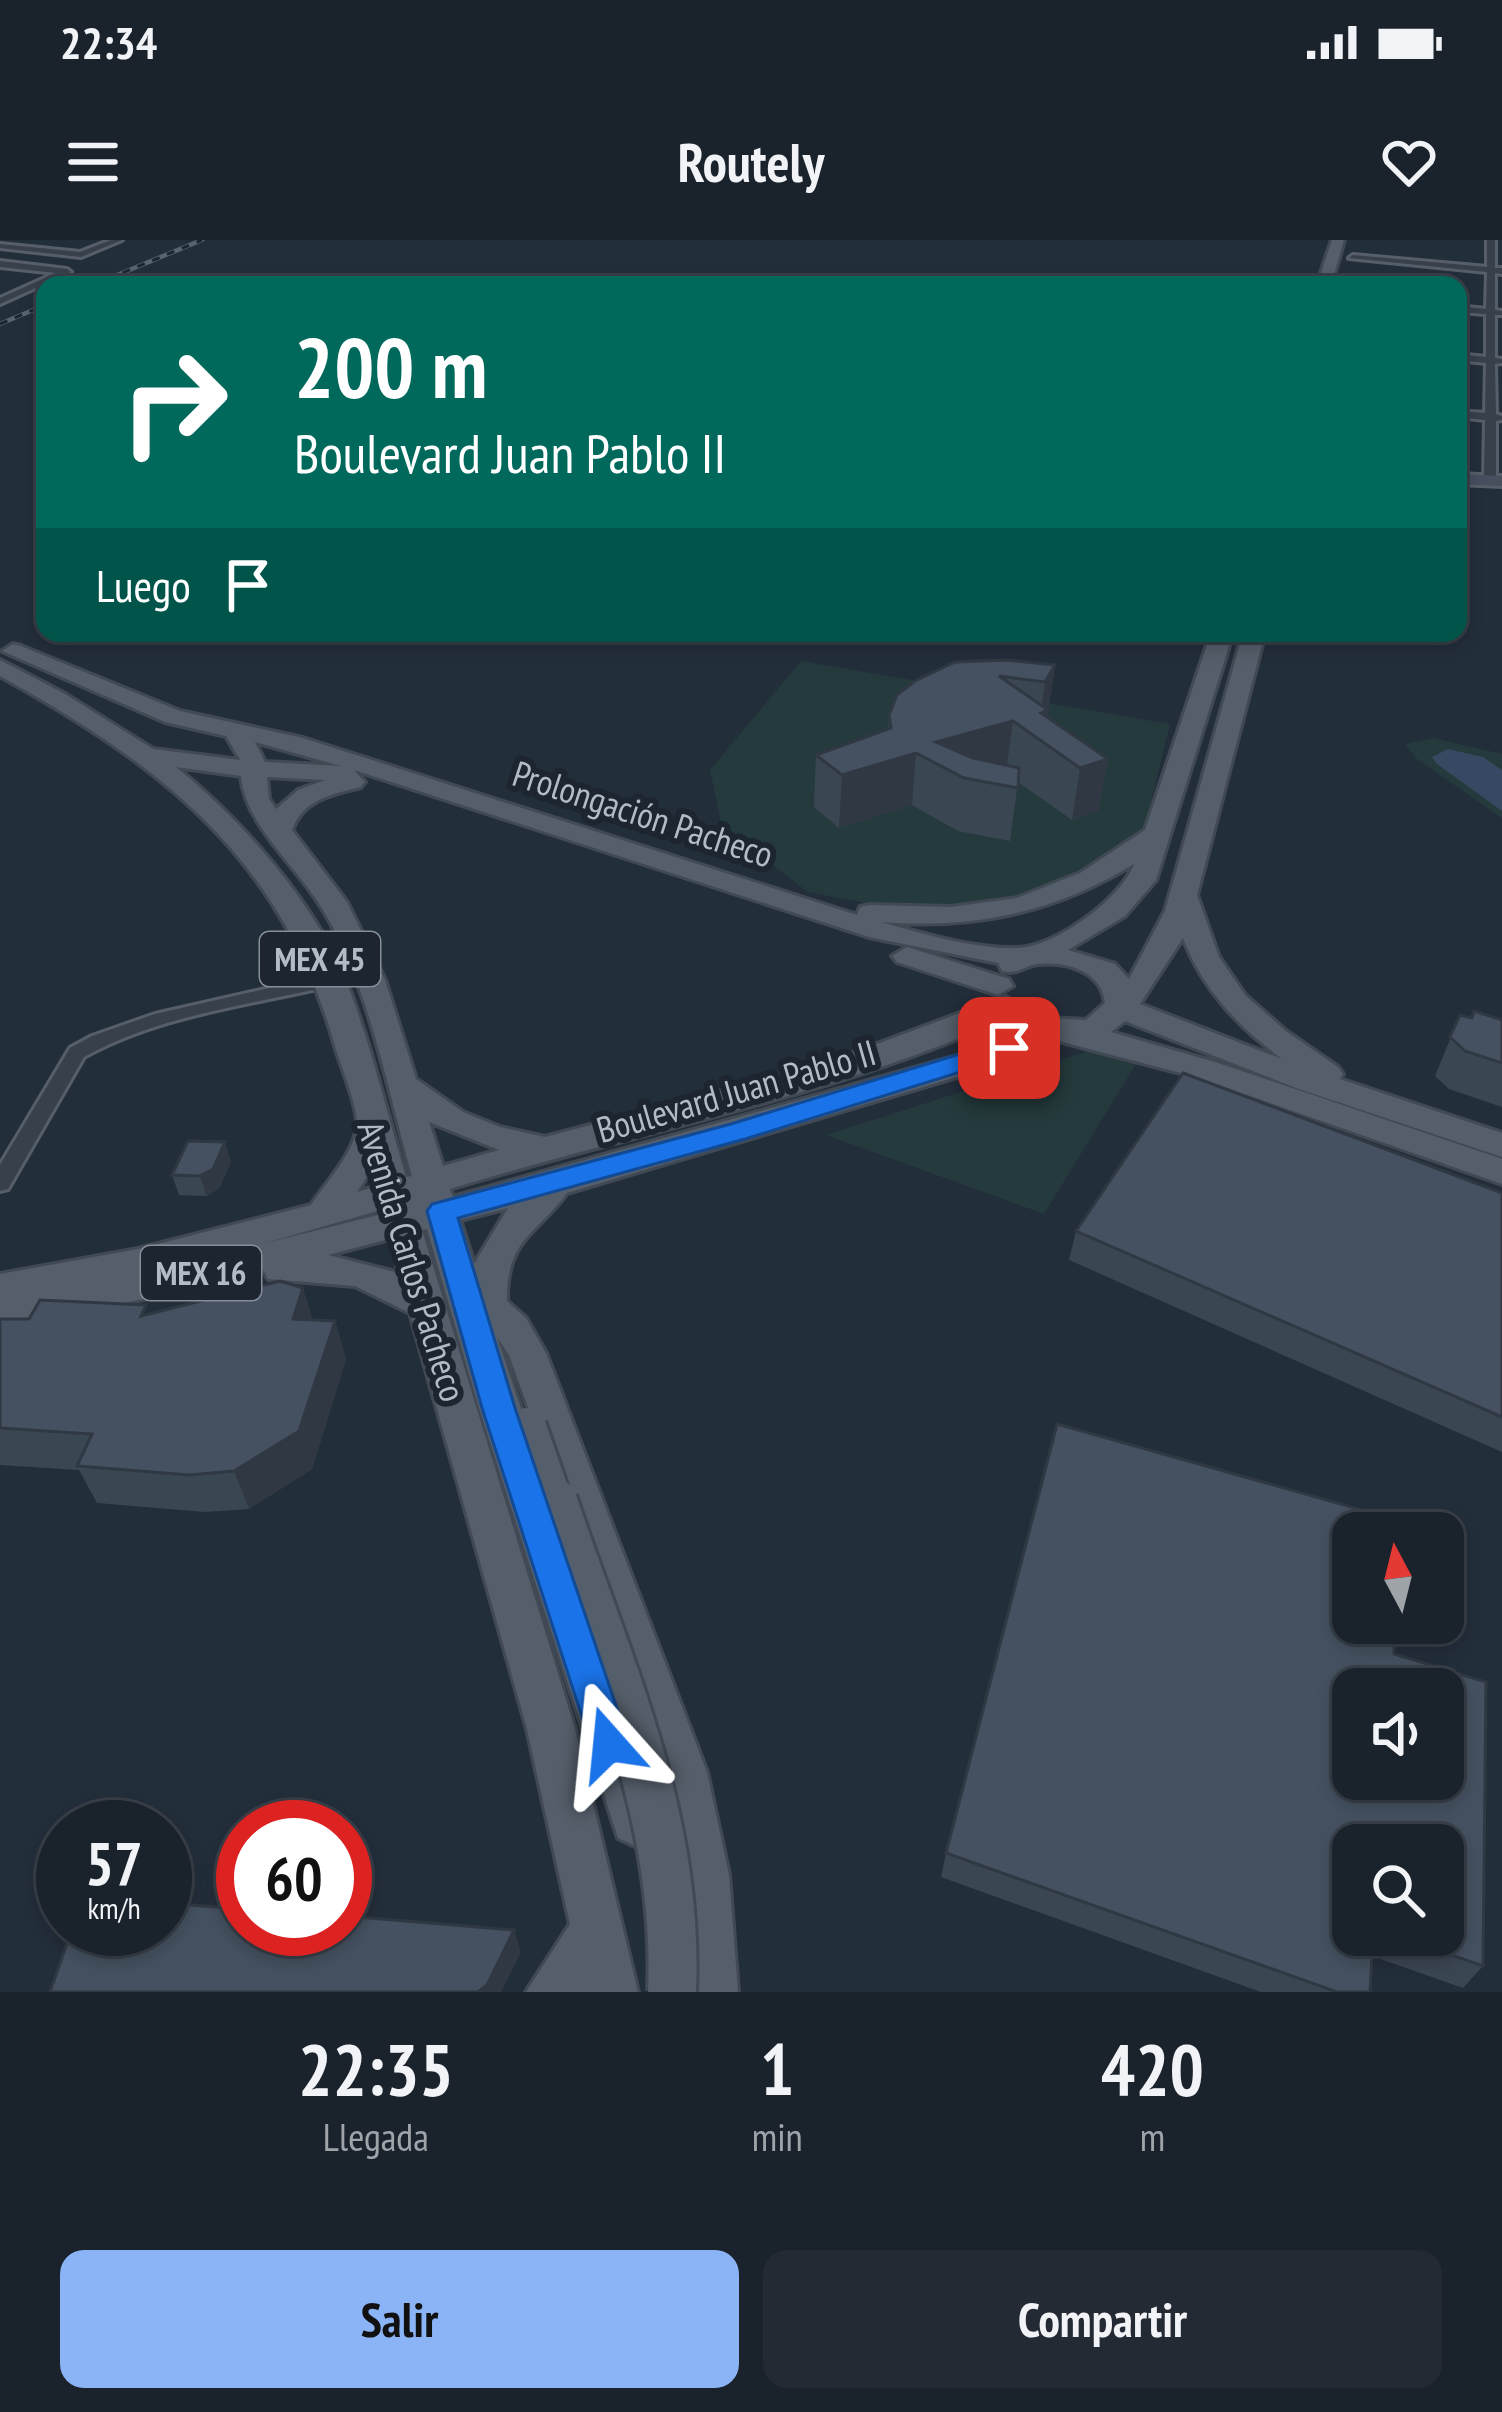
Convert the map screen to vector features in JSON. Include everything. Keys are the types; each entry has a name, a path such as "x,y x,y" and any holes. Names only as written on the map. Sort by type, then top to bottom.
{"main road":[{"path":"1327,276 1338,240"},
{"path":"1333,276 1351,268 1358,240"},
{"path":"1034,957 1084,932 1133,893 1159,832 1219,642"},
{"path":"1252,642 1179,919 1148,981 1122,1007 1307,1080 1502,1145"},
{"path":"0,645 244,749"},
{"name":"Avenida Carlos Pacheco","path":"0,667 145,751 213,807 278,891 331,980 372,1127 418,1203 499,1408 651,1870 702,1990"},
{"name":"Prolongación Pacheco","path":"244,749 294,743 913,941 1076,958 1107,972 1122,993 1122,1007"},
{"path":"145,751 179,763 244,749"},
{"name":"Prolongación Pacheco","path":"244,749 377,781 1002,997 1059,1030"},
{"name":"Avenida Carlos Pacheco","path":"244,749 256,800 333,902 370,980 404,1086 418,1203 423,1303 551,1729 611,1992"},
{"path":"279,830 281,819 302,798 337,784 377,781"},
{"path":"1169,802 1205,807"},
{"path":"768,896 903,916 985,914 1084,886 1159,832"},
{"path":"1185,895 1199,954 1237,1006 1322,1071 1370,1099"},
{"name":"Boulevard Juan Pablo II","path":"554,1165 945,1037 1002,997 1007,969 1034,957"},
{"name":"Boulevard Juan Pablo II","path":"418,1203 961,1066 1059,1030 1103,1025 1122,1007"},
{"path":"1059,1030 1208,1070 1502,1172"},
{"path":"404,1086 456,1126 554,1165 501,1237 488,1278 488,1306 658,1810 670,1864 676,1929 702,1990"},
{"path":"325,1211 355,1169 372,1127"},
{"name":"MEX 16","path":"0,1288 111,1269 325,1211 418,1203"},
{"name":"MEX 16","path":"0,1317 148,1287 418,1203"},
{"path":"148,1287 313,1266 364,1272 423,1303"},
{"path":"488,1306 513,1329 527,1353 683,1772 711,1903 702,1990"},
{"path":"553,1992 598,1928"}],"street":[{"path":"0,246 17,240"},
{"path":"91,240 115,241"},
{"path":"1491,240 1496,313 1489,360 1496,480"},
{"path":"67,260 115,241"},
{"path":"0,246 81,255"},
{"path":"0,264 67,272 58,276"},
{"path":"1351,268 1496,271"},
{"path":"0,301 36,285"},
{"path":"4,286 32,287"},
{"path":"1467,358 1502,362"},
{"path":"0,1183 77,1053 124,1030 331,980"}],"green space":[{"path":"801,661 1170,724 1144,831 1055,889 953,905 892,908 808,892 722,827 710,770"},
{"path":"1433,738 1502,754 1502,818 1417,759 1405,744"},
{"path":"1089,1051 1136,1064 1044,1214 826,1135"}],"water":[{"path":"1448,749 1483,757 1502,770 1502,811 1437,764 1432,757"}],"building":[{"path":"955,662 1055,665 1045,682 999,676 1048,710 1041,713 1108,759 1080,768 1013,721 936,742 973,758 1019,768 1018,788 964,778 916,753 842,775 816,755 891,728 889,715 897,695 915,681"},
{"path":"1474,1011 1502,1020 1502,1063 1465,1051 1450,1037 1460,1015 1472,1018"},
{"path":"1183,1073 1502,1193 1502,1417 1076,1231"},
{"path":"188,1141 225,1142 213,1169 200,1176 172,1175"},
{"path":"280,1281 303,1288 293,1319 335,1321 299,1431 234,1471 189,1475 77,1466 92,1434 0,1428 0,1319 29,1319 40,1300 146,1305 141,1316"},
{"path":"1057,1424 1369,1512 1332,1512 1332,1644 1394,1644 1394,1654 1440,1668 1332,1668 1332,1800 1464,1800 1464,1675 1486,1682 1483,1966 1454,1956 1464,1956 1464,1824 1332,1824 1332,1956 1372,1956 1370,1992 1337,1992 946,1853"},
{"path":"192,1905 216,1907 216,1956 372,1956 372,1918 514,1930 487,1985 478,1992 50,1992 63,1956 192,1956"}],"railway":[{"path":"115,276 202,240"},
{"path":"0,324 36,309"}],"route":[{"path":"609,1744 499,1408 442,1211 736,1132 1009,1048"}]}
